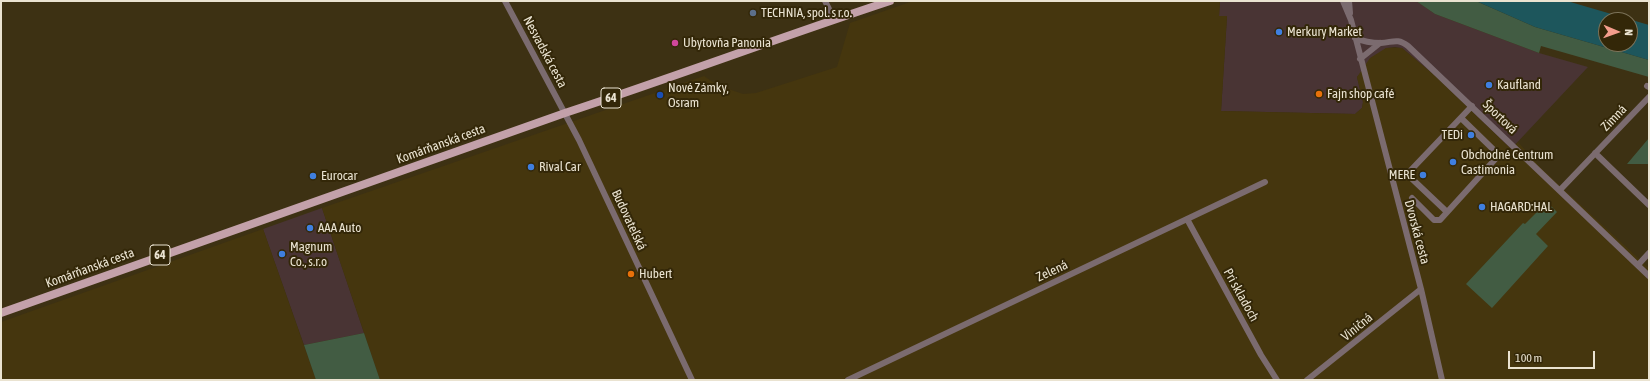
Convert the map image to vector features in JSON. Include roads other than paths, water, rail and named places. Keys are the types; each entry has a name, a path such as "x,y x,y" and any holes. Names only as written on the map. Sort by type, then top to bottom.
{"main road":[{"name":"Komárňanská cesta","path":"1,312 565,113 656,83 834,19 890,1"}],"street":[{"name":"Nesvadská cesta","path":"505,1 565,113"},
{"path":"825,1 834,19"},
{"name":"Dvorská cesta","path":"1343,1 1351,20"},
{"name":"Dvorská cesta","path":"1349,1 1351,20 1360,59 1421,289 1442,380"},
{"name":"Športová","path":"1355,38 1380,43 1392,40 1402,41 1649,276"},
{"path":"1360,59 1380,43"},
{"name":"Zimná","path":"1560,190 1649,97"},
{"path":"1392,178 1408,174 1472,106"},
{"name":"Budovateľská","path":"565,113 692,380"},
{"path":"1412,198 1434,220 1440,220 1499,155 1461,118"},
{"path":"1596,153 1649,205"},
{"path":"1408,174 1447,212"},
{"name":"Zelená","path":"848,380 1265,182"},
{"name":"Pri skladoch","path":"1187,219 1261,355 1277,380"},
{"path":"1638,265 1649,253"},
{"name":"Viničná","path":"1307,380 1421,289"}],"water":[{"path":"1476,1 1567,1 1605,12 1598,12 1598,45 1535,27"},
{"path":"1638,22 1649,25 1649,60 1621,52 1638,52"}],"place":[{"name":"TECHNIA, spol. s r.o.","path":"753,13"},
{"name":"Merkury Market","path":"1279,32"},
{"name":"Ubytovňa Panonia","path":"675,43"},
{"name":"Kaufland","path":"1489,85"},
{"name":"Fajn shop café","path":"1319,94"},
{"name":"Nové Zámky, Osram","path":"660,95"},
{"name":"TEDi","path":"1471,135"},
{"name":"Obchodné Centrum Castimonia","path":"1453,162"},
{"name":"Rival Car","path":"531,167"},
{"name":"MERE","path":"1423,175"},
{"name":"Eurocar","path":"313,176"},
{"name":"HAGARD:HAL","path":"1482,207"},
{"name":"AAA Auto","path":"310,228"},
{"name":"Magnum Co., s.r.o","path":"282,254"},
{"name":"Hubert","path":"631,274"}]}
